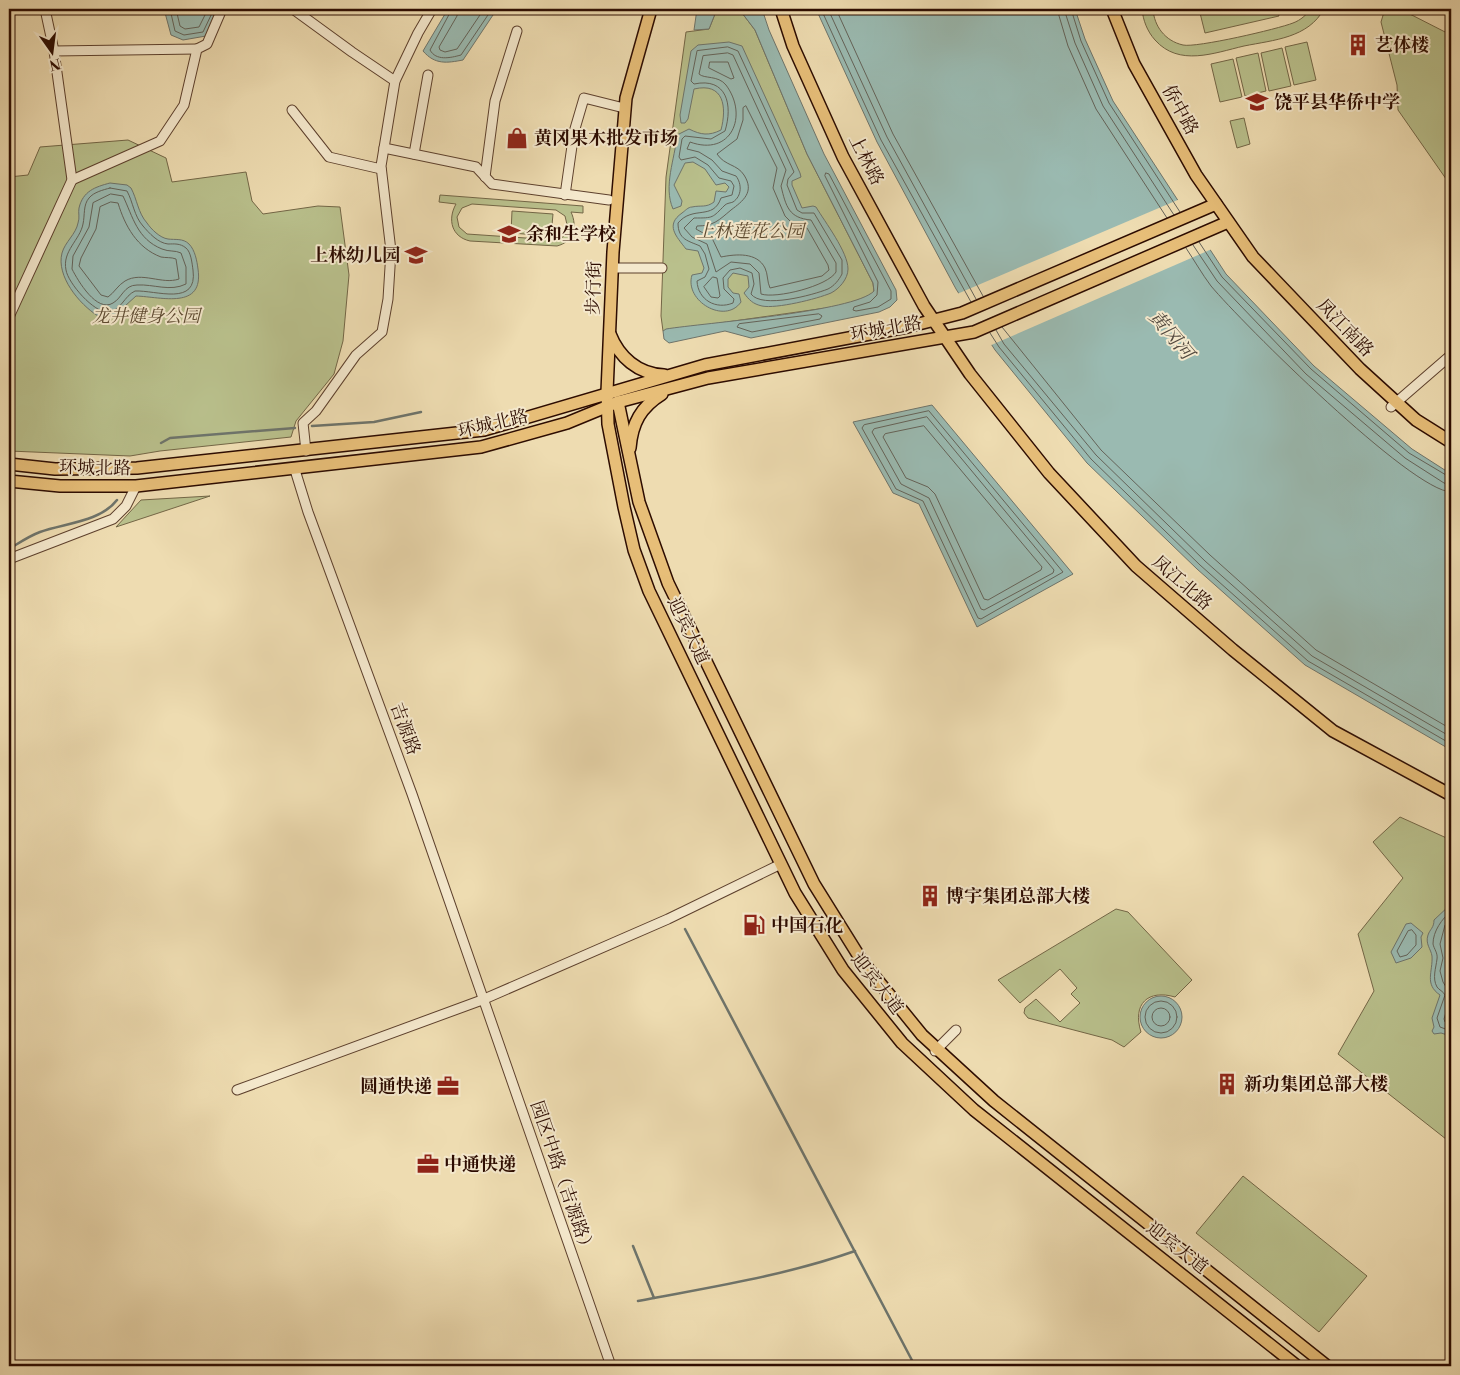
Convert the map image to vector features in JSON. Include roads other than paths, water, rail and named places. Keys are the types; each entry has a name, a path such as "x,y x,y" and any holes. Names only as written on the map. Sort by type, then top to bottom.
{"main road":[{"name":"步行街","path":"607,392 613,252 626,98 651,9"},
{"name":"上林路","path":"781,9 793,46 843,157 944,336"},
{"name":"侨中路","path":"1112,9 1134,64 1196,175 1228,222"},
{"name":"环城北路","path":"9,464 54,469 138,468 484,430 607,392 705,365 962,313 1216,204"},
{"name":"环城北路","path":"9,481 60,486 136,486 295,470 481,447 568,423 618,402 708,378 974,332 1228,222"},
{"name":"凤江南路","path":"1228,222 1253,257 1360,369 1416,420 1451,442"},
{"path":"610,333 618,350 633,365 651,373 670,375"},
{"name":"凤江北路","path":"944,336 970,374 1049,473 1136,566 1233,650 1333,731 1451,795"},
{"path":"630,462 631,438 638,416 654,399 675,387"},
{"name":"迎宾大道","path":"607,392 608,424 624,507 634,550 646,583 795,892 842,970 902,1043 974,1110 1297,1366"},
{"name":"迎宾大道","path":"618,402 639,502 668,583 814,884 862,961 922,1035 987,1095 1327,1366"},
{"path":"306,451 308,468"},
{"path":"763,826 782,818"},
{"path":"819,932 837,921"},
{"path":"883,1019 899,1007"},
{"path":"974,1110 987,1095"}],"street":[{"path":"9,317 72,180 54,51 45,9"},
{"path":"54,51 197,49 207,44 222,9"},
{"path":"293,9 396,81"},
{"path":"306,451 303,423 316,411 356,355 382,332 388,299 391,251 381,169 384,148 396,81 418,33 432,9"},
{"path":"485,177 495,102 517,31"},
{"path":"72,180 160,141 184,105 197,49"},
{"path":"414,154 428,76"},
{"path":"565,195 574,132 584,98 620,107"},
{"path":"292,110 329,157 381,169"},
{"path":"384,148 476,167 492,184 609,200"},
{"path":"615,268 662,268"},
{"path":"1392,407 1451,355"},
{"name":"吉源路","path":"295,470 308,512 422,822 482,1000"},
{"path":"9,559 113,519 126,506 136,486"},
{"path":"237,1090 482,1000 668,919 781,864"},
{"name":"园区中路（吉源路）","path":"482,1000 611,1366"},
{"path":"935,1051 956,1030"}],"water":[{"path":"164,9 220,9 206,36 183,40 171,35"},
{"path":"448,9 497,9 463,60 442,62 432,59 423,51"},
{"path":"697,9 717,9 709,29 694,30"},
{"path":"739,9 762,9 769,30 824,154 896,290 897,300 890,307 879,312 751,338 725,331 669,343 664,339 663,331 666,329 809,311 861,298 874,291 873,283 807,154 755,30"},
{"name":"黄冈河","path":"816,9 1075,9 1085,39 1113,101 1226,274 1314,366 1412,449 1451,474 1451,750 1305,665 1197,569 1087,463 995,350 956,289 877,142"},
{"name":"上林莲花公园","path":"729,42 742,46 800,173 801,177 792,181 792,185 802,208 816,207 844,254 848,269 845,280 831,293 796,303 768,307 762,306 751,301 744,293 749,287 748,276 733,273 728,279 728,287 733,293 739,294 741,302 734,309 725,311 708,307 694,293 691,285 692,275 702,273 704,268 698,251 686,249 679,240 674,231 674,222 677,217 689,208 711,204 714,202 716,191 726,192 729,187 725,183 716,185 705,169 693,162 685,163 674,185 682,201 681,206 673,209 669,191 670,172 677,135 689,129 701,134 713,133 721,130 723,121 724,113 721,98 712,89 704,88 694,89 688,119 685,123 681,123 680,115 691,51 698,45"},
{"path":"110,183 127,185 131,188 142,215 156,233 168,239 184,241 191,246 197,263 198,282 194,291 188,296 169,299 136,296 115,315 98,316 71,289 62,271 62,253 77,227 79,208 83,197 99,186"},
{"path":"932,405 1073,574 977,627 919,504 893,493 853,422"},
{"path":"1451,904 1451,1036 1441,1033 1434,1034 1432,1031 1434,1027 1432,1018 1440,995 1432,987 1430,977 1432,956 1427,941 1434,920"},
{"path":"1411,923 1423,933 1421,937 1422,947 1411,958 1396,963 1391,952 1406,924"},
{"path":"1161,996 1176,1002 1182,1017 1176,1032 1161,1038 1146,1032 1140,1017 1146,1002"}],"waterway":[{"path":"312,426 374,422 421,412"},
{"path":"161,443 170,438 295,428"},
{"path":"9,549 40,532 82,521 101,513 117,500"},
{"path":"685,929 915,1366"},
{"path":"633,1246 654,1298"},
{"path":"638,1301 774,1274 855,1251"}],"place":[{"name":"艺体楼","path":"1358,45"},
{"name":"饶平县华侨中学","path":"1257,102"},
{"name":"黄冈果木批发市场","path":"517,138"},
{"name":"余和生学校","path":"509,234"},
{"name":"上林幼儿园","path":"416,255"},
{"name":"博宇集团总部大楼","path":"930,896"},
{"name":"中国石化","path":"754,925"},
{"name":"新功集团总部大楼","path":"1227,1084"},
{"name":"圆通快递","path":"448,1086"},
{"name":"中通快递","path":"428,1164"}],"park label":[{"name":"龙井健身公园","path":"146,316"}]}
